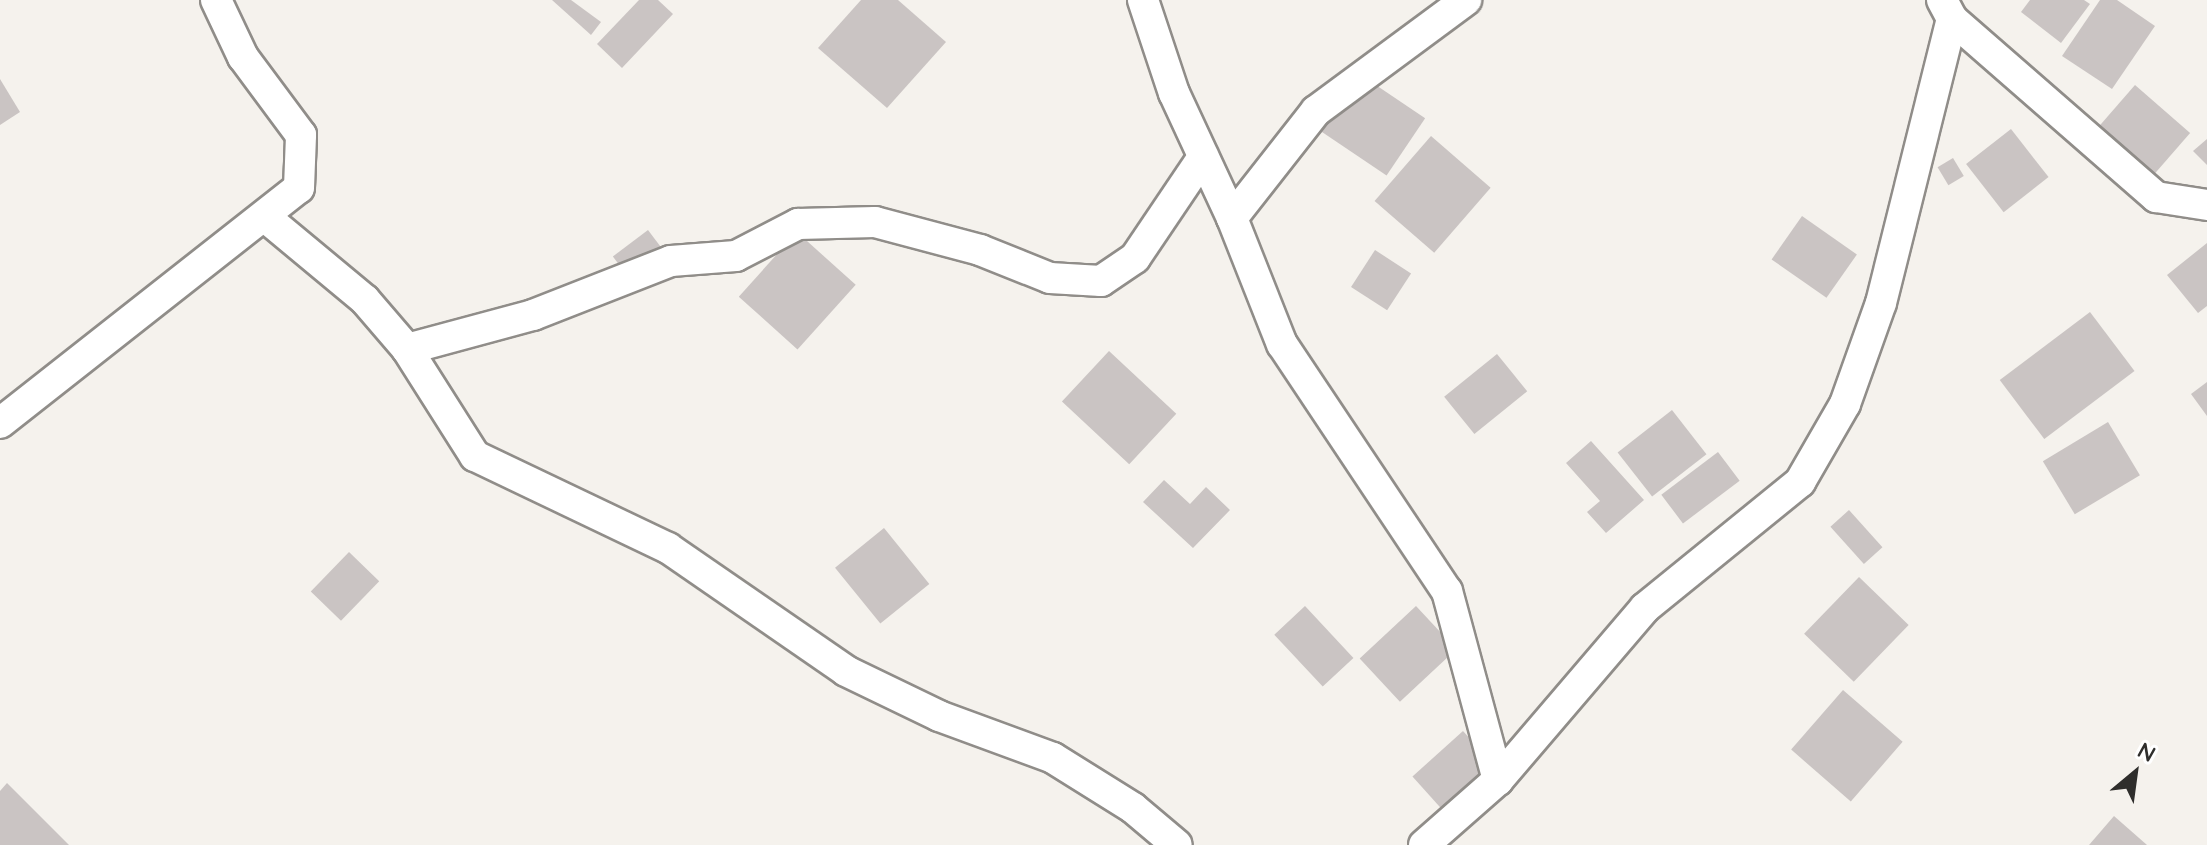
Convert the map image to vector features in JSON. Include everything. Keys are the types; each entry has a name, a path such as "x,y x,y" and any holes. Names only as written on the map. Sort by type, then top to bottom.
{"street":[{"path":"0,423 299,188 301,135 243,57 216,0"},
{"path":"1143,0 1168,79 1232,218 1282,344 1447,591 1498,780"},
{"path":"1232,218 1316,111 1466,0"},
{"path":"1424,845 1498,780 1645,608 1800,482 1845,404 1881,303 1947,9 2156,197 2207,205"},
{"path":"407,349 533,315 671,261 736,256 798,224 875,222 980,250 1050,278 1101,281 1135,258 1203,157"},
{"path":"264,216 365,300 407,349 475,456 668,548 846,671 939,716 1053,758 1133,808 1177,845"}],"building":[{"path":"552,0 571,0 601,22 591,35"},
{"path":"639,0 658,0 673,14 622,68 597,44"},
{"path":"861,0 898,0 946,42 887,108 818,48"},
{"path":"2030,0 2084,0 2090,4 2061,43 2021,12"},
{"path":"2100,0 2117,0 2155,26 2112,89 2062,56"},
{"path":"1358,73 1425,118 1387,175 1319,130"},
{"path":"0,79 20,112 0,125"},
{"path":"2135,85 2190,133 2151,178 2096,130"},
{"path":"2011,129 2049,177 2004,212 1966,164"},
{"path":"1431,136 1491,188 1434,253 1375,201"},
{"path":"2207,139 2207,165 2193,151"},
{"path":"1953,158 1964,176 1948,185 1938,167"},
{"path":"1802,216 1857,254 1826,298 1772,259"},
{"path":"648,230 673,263 638,289 613,256"},
{"path":"797,232 856,285 797,350 739,297"},
{"path":"2207,243 2207,306 2198,313 2167,275"},
{"path":"1375,250 1411,273 1387,310 1351,287"},
{"path":"2090,312 2135,371 2044,439 2000,380"},
{"path":"1109,351 1176,414 1129,464 1062,401"},
{"path":"1497,354 1527,391 1474,434 1444,397"},
{"path":"2207,382 2207,416 2191,394"},
{"path":"1672,410 1706,454 1652,497 1618,452"},
{"path":"2108,422 2140,475 2075,514 2043,461"},
{"path":"1591,441 1644,500 1606,533 1587,512 1600,501 1566,463"},
{"path":"1718,452 1740,481 1683,523 1661,495"},
{"path":"1164,480 1190,504 1206,487 1230,510 1193,548 1143,502"},
{"path":"1849,510 1882,547 1864,564 1830,527"},
{"path":"884,528 929,584 880,624 835,568"},
{"path":"349,552 379,581 341,621 311,592"},
{"path":"1859,577 1909,625 1854,682 1804,634"},
{"path":"1305,606 1353,658 1323,687 1274,635"},
{"path":"1416,606 1456,649 1400,702 1360,659"},
{"path":"1843,690 1903,742 1851,801 1791,750"},
{"path":"1463,731 1494,765 1443,811 1412,777"},
{"path":"7,783 69,845 0,845 0,791"},
{"path":"2114,816 2147,845 2089,845"}]}
